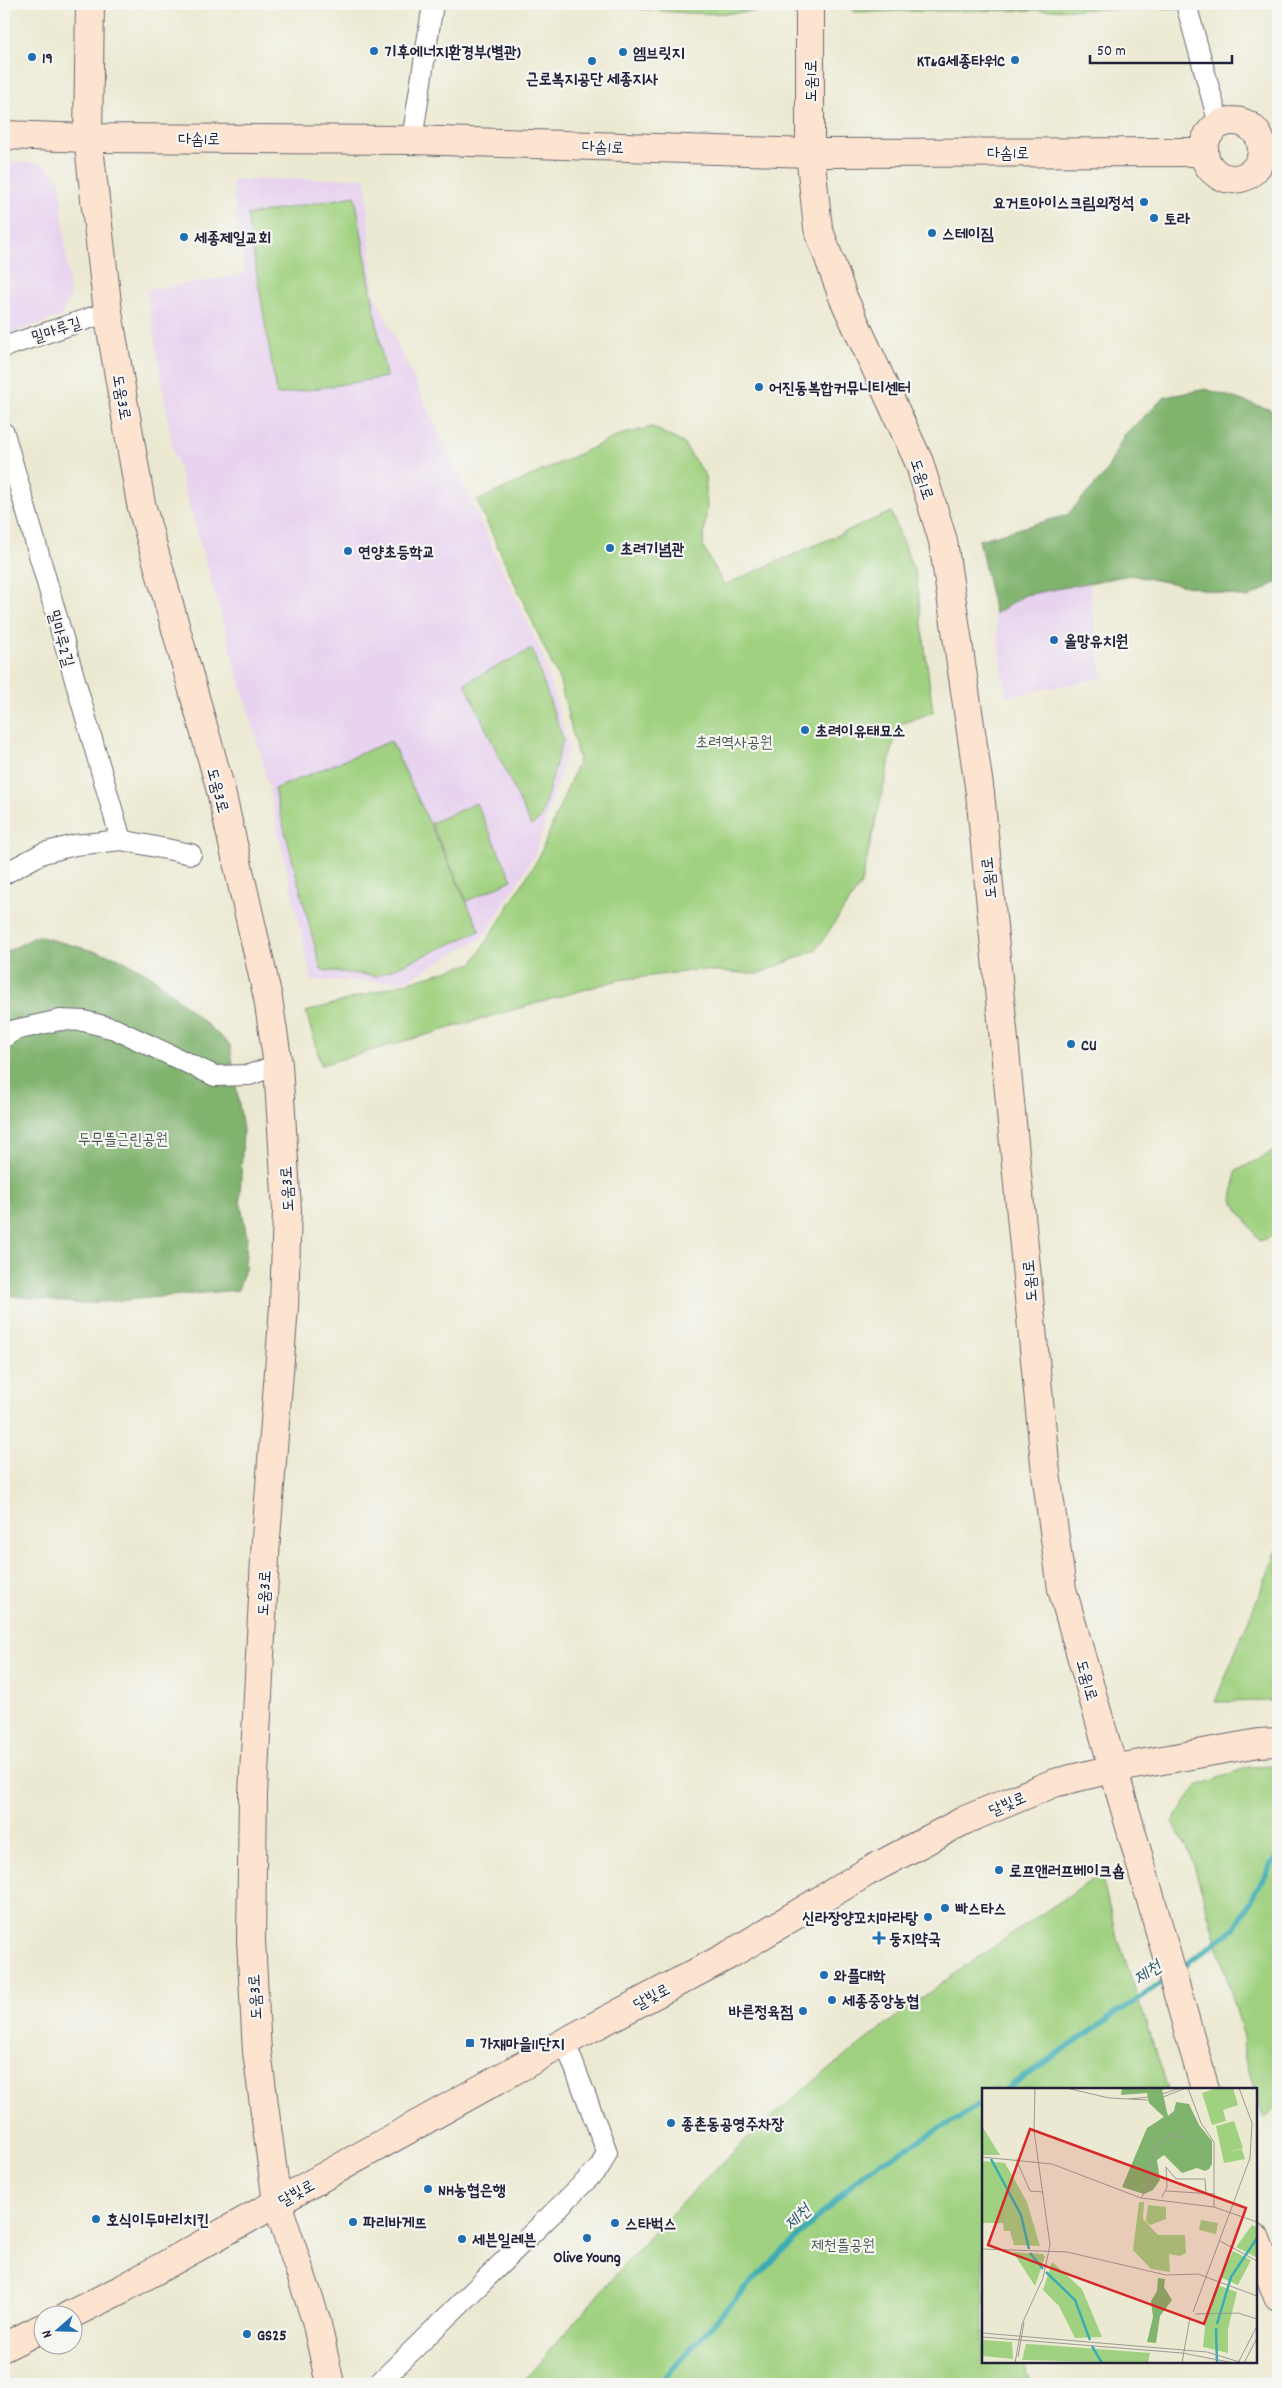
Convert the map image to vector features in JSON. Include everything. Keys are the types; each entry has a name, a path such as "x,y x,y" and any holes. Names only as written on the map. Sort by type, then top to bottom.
{"street":[{"name":"도움3로","path":"90,4 88,138 101,229 108,312 141,504 220,787 268,998 278,1065 287,1220 284,1307 266,1547 253,1794 251,1940 257,2052 277,2202 316,2320 330,2384"},
{"path":"412,140 433,4"},
{"name":"도움1로","path":"810,4 810,152 818,228 843,296 919,462 943,541 980,793 1046,1472 1062,1589 1205,2088"},
{"path":"1186,4 1219,124"},
{"path":"1235,121 1253,129 1270,154 1253,172 1236,180 1226,179 1210,170 1203,152 1204,142 1209,133 1219,124 1235,121"},
{"name":"다솜1로","path":"4,135 88,138 412,140 810,152 1203,152"},
{"name":"밀마루길","path":"4,346 108,312"},
{"name":"밀마루2길","path":"4,434 120,840"},
{"path":"4,874 42,854 76,845 120,840 191,854"},
{"path":"4,1038 15,1030 60,1020 84,1021 115,1029 215,1076 249,1075 278,1065"},
{"name":"달빛로","path":"82,2309 124,2288 565,2042 729,1955 867,1872 965,1820 1054,1783 1112,1769 1268,1742"},
{"path":"378,2384 600,2167 607,2152 565,2042"},
{"path":"1257,2242 1278,2298"},
{"path":"4,2347 32,2333"}],"shaded area":[{"path":"4,162 42,163 60,180 70,298 60,317 4,335"},
{"name":"연양초등학교","path":"366,178 373,291 543,657 569,746 534,856 484,937 404,981 312,981 260,751 172,445 147,290 245,274 232,180"},
{"path":"1089,582 1102,678 1006,697 995,614 1024,595"}],"green space":[{"path":"601,4 763,4 763,10 702,13 662,11"},
{"path":"853,4 1234,4 1201,8 853,12"},
{"path":"355,196 386,377 277,395 247,215"},
{"path":"1206,389 1278,414 1278,582 1248,598 1130,575 1025,595 995,614 979,540 1067,515 1105,474 1124,435 1165,397"},
{"name":"초려역사공원","path":"652,427 683,443 705,475 707,506 703,547 724,585 891,512 916,576 933,712 898,725 861,884 816,950 758,974 699,970 618,980 321,1065 306,1012 473,963 539,857 579,760 560,682 477,501 620,435"},
{"path":"532,649 563,739 541,818 531,826 465,683"},
{"path":"391,741 480,931 377,976 321,970 274,789"},
{"path":"476,803 512,880 467,901 431,823"},
{"name":"두무뜰근린공원","path":"37,936 117,957 152,976 230,1045 243,1130 240,1200 247,1237 245,1269 238,1290 82,1304 4,1295 4,953"},
{"path":"1278,1149 1278,1234 1260,1241 1232,1200 1236,1171"},
{"path":"1278,1548 1278,1701 1215,1702"},
{"path":"1278,1766 1278,2104 1264,2119 1257,2097 1257,2088 1254,2088 1245,2059 1244,2037 1191,1855 1172,1822 1197,1786 1249,1767"},
{"name":"제천뜰공원","path":"1101,1874 1114,1926 1168,2088 982,2088 982,2363 1023,2363 1031,2384 521,2384 619,2270 723,2162 812,2083 858,2046 1002,1941"}],"waterway":[{"name":"제천","path":"1179,1970 1234,1929 1278,1854"},
{"name":"제천","path":"1007,2088 1165,1980"},
{"name":"제천","path":"659,2384 750,2283 864,2173 982,2104"}],"place":[{"name":"기후에너지환경부(별관)","path":"374,51"},
{"name":"엠브릿지","path":"623,52"},
{"name":"19","path":"32,57"},
{"name":"KT&G세종타워C","path":"1015,60"},
{"name":"근로복지공단 세종지사","path":"592,61"},
{"name":"요거트아이스크림의정석","path":"1144,202"},
{"name":"토라","path":"1154,218"},
{"name":"스테이짐","path":"932,233"},
{"name":"세종제일교회","path":"184,237"},
{"name":"어진동복합커뮤니티센터","path":"759,387"},
{"name":"초려기념관","path":"610,548"},
{"name":"연양초등학교","path":"348,551"},
{"name":"올망유치원","path":"1054,640"},
{"name":"초려이유태묘소","path":"805,730"},
{"name":"CU","path":"1071,1044"},
{"name":"로프앤러프베이크숍","path":"999,1870"},
{"name":"빠스타스","path":"945,1908"},
{"name":"신라장양꼬치마라탕","path":"928,1917"},
{"name":"둥지약국","path":"879,1938"},
{"name":"와플대학","path":"824,1975"},
{"name":"세종중앙농협","path":"832,2000"},
{"name":"바른정육점","path":"803,2011"},
{"name":"가재마을11단지","path":"470,2043"},
{"name":"종촌동공영주차장","path":"671,2123"},
{"name":"NH농협은행","path":"428,2189"},
{"name":"호식이두마리치킨","path":"96,2219"},
{"name":"파리바게뜨","path":"353,2222"},
{"name":"스타벅스","path":"615,2223"},
{"name":"Olive Young","path":"587,2238"},
{"name":"세븐일레븐","path":"462,2239"},
{"name":"GS25","path":"247,2334"}]}
